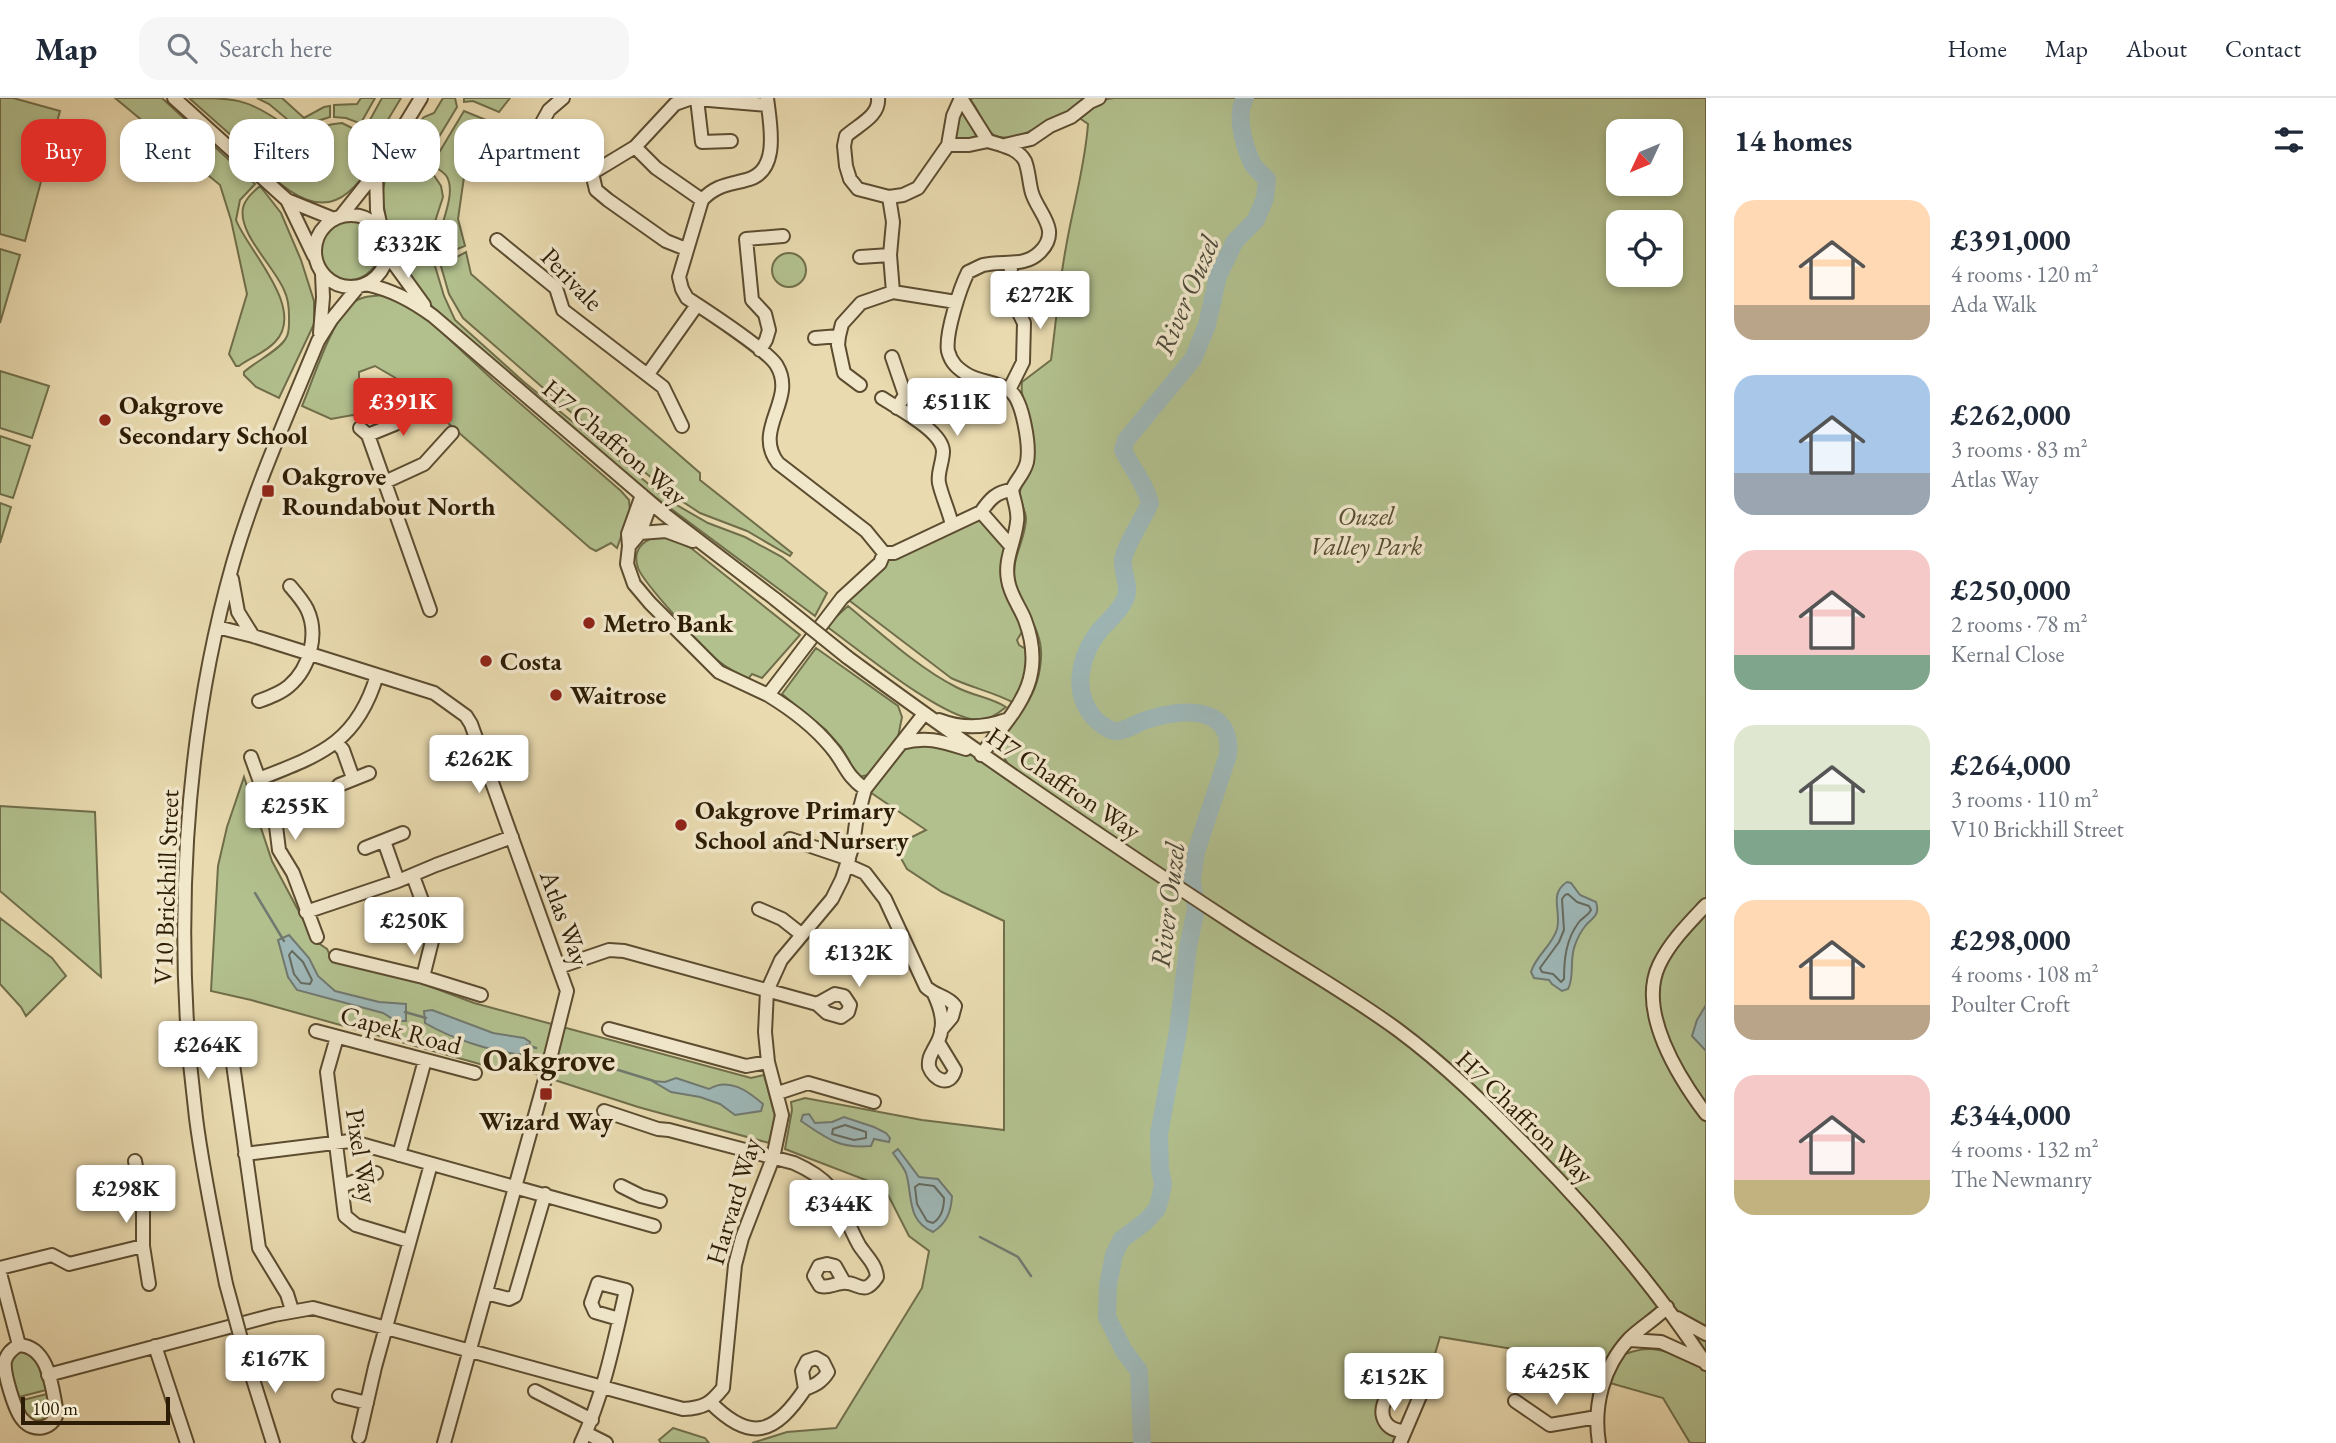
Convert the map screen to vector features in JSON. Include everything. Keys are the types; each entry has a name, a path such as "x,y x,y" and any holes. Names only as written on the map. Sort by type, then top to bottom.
{"street":[{"path":"174,98 287,200 337,218"},
{"path":"408,119 421,98"},
{"path":"544,119 549,110 564,98"},
{"path":"878,98 879,105 873,115 846,136 845,166 858,189 889,197 903,195 919,188 948,145 953,116 961,98"},
{"path":"961,98 988,141"},
{"path":"1005,145 1031,139 1099,98"},
{"path":"604,166 635,147 675,104 689,99 768,102 770,155 766,167 759,175 749,180 722,184 702,200 679,277 682,289 687,298 774,359 783,380 769,434 772,454 778,463 866,531 884,553"},
{"path":"697,99 702,142 731,141"},
{"path":"884,553 894,553 981,512 993,496 1012,490 1021,478 1027,460 1023,412 1009,390 971,377 954,365 948,349 956,302 968,272 984,265 1028,261 1041,252 1048,241 1049,228 1045,215 1032,196 1024,160 1031,139"},
{"path":"948,145 988,141 1005,145 1024,160"},
{"path":"635,147 656,168 702,200"},
{"path":"337,218 368,182"},
{"path":"287,200 322,274 338,285 362,286 380,272 387,254 377,210 376,182"},
{"path":"594,182 596,190 608,200 656,235 686,249"},
{"path":"889,197 894,222 890,255 893,292"},
{"path":"314,256 318,234 325,225 337,218 351,215 370,221 384,236"},
{"path":"760,350 769,330 765,314 752,300 746,239 783,236"},
{"name":"Perivale","path":"497,240 556,288 563,310 663,387 684,429"},
{"name":"H7 Chaffron Way","path":"387,254 433,316"},
{"path":"860,257 890,255"},
{"path":"1009,390 1023,362 1024,323 1010,295 1011,264"},
{"name":"V10 Brickhill Street","path":"318,341 322,320 322,274"},
{"name":"H7 Chaffron Way","path":"362,286 386,288 405,296 433,316 647,499 847,657 979,754 1397,1030 1475,1094 1559,1179 1596,1219 1671,1311 1706,1363"},
{"name":"V10 Brickhill Street","path":"273,1443 226,1284 203,1164 192,1081 184,970 192,767 217,627 232,568 261,479 318,341 331,320 362,286"},
{"path":"860,386 844,373 838,336 842,324 862,303 893,292 956,302"},
{"path":"649,374 697,304"},
{"path":"815,338 838,336"},
{"path":"892,357 905,395 897,408"},
{"path":"883,398 931,431 941,442 943,453 938,481 953,525"},
{"path":"412,405 395,424 364,432 385,482 430,610"},
{"path":"385,482 424,464 452,433"},
{"path":"901,743 916,739 937,739 979,754 1027,690 1032,659 1025,620 1008,581 1010,545 1018,519 1012,490"},
{"path":"629,546 640,533 647,499"},
{"path":"647,499 628,534 627,564 634,584 719,671 768,695 812,727 833,748 848,774 865,789 925,715 949,724 968,727 990,726 1007,720"},
{"path":"981,512 1010,545"},
{"path":"640,533 666,531 706,546"},
{"path":"768,695 853,586 880,563 884,553"},
{"path":"232,568 232,585 238,612 253,636"},
{"path":"259,701 289,686 301,673 309,654 313,639 312,621 306,607 290,586"},
{"name":"Atlas Way","path":"217,627 434,693 466,716 567,991 546,1077 444,1443"},
{"path":"259,779 309,760 337,742 362,714 371,697 377,675"},
{"path":"337,742 344,750 352,778"},
{"path":"251,757 276,827 279,850 293,873 317,937"},
{"path":"339,785 369,772"},
{"name":"Harvard Way","path":"711,1403 723,1388 735,1265 742,1238 773,1158 782,1115 768,1062 765,1032 767,990 781,960 832,899 848,862 865,789"},
{"path":"365,848 403,834"},
{"path":"306,912 413,876 436,864 512,837"},
{"path":"790,839 848,862 865,873 885,899 907,943 913,962 926,987 934,994 943,1018 940,1036"},
{"path":"384,841 398,881"},
{"path":"413,876 431,925 432,941 423,977"},
{"path":"1706,905 1670,946 1658,968 1653,999 1667,1052 1706,1114"},
{"path":"759,909 782,919 801,934"},
{"path":"559,967 609,950 624,951 817,1004"},
{"path":"336,956 423,977 481,995"},
{"path":"609,1029 747,1066 768,1062"},
{"name":"Capek Road","path":"316,1031 475,1073"},
{"name":"Pixel Way","path":"337,1037 327,1072 345,1216 356,1225 409,1241"},
{"path":"231,1050 258,1248 287,1294 292,1310"},
{"path":"399,1155 425,1060"},
{"path":"778,1093 808,1083 874,1102"},
{"path":"604,1111 658,1129 794,1163 830,1184 859,1245 877,1269 877,1278 872,1286 863,1289 844,1283"},
{"path":"246,1154 350,1141 654,1226"},
{"path":"135,1161 143,1205 143,1246 149,1284"},
{"path":"359,1437 431,1164"},
{"path":"342,1185 376,1173"},
{"path":"621,1186 641,1196 660,1201"},
{"path":"486,1293 509,1300 515,1296 545,1194"},
{"path":"634,1220 641,1196"},
{"path":"19,1345 0,1270 52,1255 69,1264 143,1246"},
{"path":"48,1375 292,1310 313,1308 683,1409 711,1403 726,1420 742,1430 761,1430 778,1423 805,1389"},
{"path":"1599,1443 1597,1417 1603,1381 1612,1361 1629,1340 1671,1311 1706,1334"},
{"path":"606,1443 584,1438 603,1387 619,1319"},
{"path":"1629,1340 1661,1342 1706,1363"},
{"path":"19,1345 30,1347 40,1354 48,1375 57,1413 43,1434 19,1417 5,1371 8,1354 19,1345"},
{"path":"155,1346 187,1443"},
{"path":"1401,1389 1410,1390 1420,1396 1402,1437 1386,1423 1382,1411 1390,1393 1401,1389"},
{"path":"536,1391 592,1420"},
{"path":"339,1396 367,1403"},
{"path":"1515,1401 1550,1425 1597,1417"}],"green space":[{"path":"0,98 13,98 60,111 58,119 21,119 21,182 41,182 25,241 0,234"},
{"path":"115,98 162,98 185,119 140,119"},
{"path":"189,98 239,101 275,119 229,119 229,133"},
{"path":"257,98 282,98 304,118 330,106 330,117 287,119"},
{"path":"361,98 375,98 363,119 334,117 334,105 357,104"},
{"path":"382,98 401,98 388,119 370,119"},
{"path":"443,98 455,98 457,107 440,135 440,119 422,119 434,113"},
{"path":"464,98 510,98 499,112 473,101 464,102"},
{"path":"972,98 1091,98 1034,133 1032,130 1007,138 989,132 971,101"},
{"name":"Ouzel Valley Park","path":"1114,98 1706,98 1706,1364 1667,1307 1614,1359 1628,1353 1651,1349 1671,1353 1706,1368 1706,1443 1690,1443 1663,1398 1589,1377 1525,1351 1440,1337 1420,1396 1401,1389 1382,1411 1397,1431 1400,1443 752,1443 787,1432 836,1428 922,1288 929,1251 909,1236 884,1187 785,1149 791,1102 805,1098 922,1120 1004,1130 1004,921 942,892 907,869 894,846 926,830 867,790 901,743 937,739 1012,769 1002,751 1004,735 1032,693 1041,658 1039,637 1018,592 1014,574 1026,518 1021,487 1018,486 1028,432 1022,382 1051,360 1064,261 1082,171 1088,124 1078,117 1100,100"},
{"path":"960,109 972,122 976,138 957,140 954,136"},
{"path":"464,111 484,119 459,119"},
{"path":"342,123 348,126 348,182 358,182 336,200 322,203 307,200 279,182 334,182 334,124"},
{"path":"454,128 454,182 463,182 458,219 465,246 450,252 437,248 450,193 447,177 440,171 440,151"},
{"path":"215,147 229,160 229,182 255,184 240,200 236,220 272,280 284,313 283,329 275,342 239,366 236,366 229,354 247,294 231,220 220,185 215,181"},
{"path":"385,182 438,182 443,197 431,234 432,256 444,296 455,320 524,382 668,500 708,523 745,537 782,557 827,593 815,616 639,485 440,315 410,282 386,220 382,194"},
{"path":"260,186 281,213 301,260 314,301 314,324 279,398 256,387 244,375 244,372 283,342 289,327 285,293 251,239 243,218 246,202"},
{"path":"349,220 370,229 379,250 370,271 349,280 328,271 319,250 328,229"},
{"path":"0,249 20,255 0,323"},
{"path":"466,252 471,274 700,473 700,480 792,553 790,556 747,531 700,513 674,496 573,414 463,318 449,294 438,256 455,258"},
{"path":"789,253 801,258 806,270 801,282 789,287 777,282 772,270 777,258"},
{"path":"385,295 420,312 493,380 621,491 629,500 630,511 617,548 611,543 596,551 590,548 399,380 375,366 359,372 359,392 367,418 353,415 331,419 302,406 342,315 357,300"},
{"path":"0,371 49,386 32,438 0,428"},
{"path":"0,436 30,446 13,498 0,494"},
{"path":"0,503 11,507 0,543"},
{"path":"980,519 1005,547 1002,580 1023,630 1017,640 1019,645 1026,649 1027,673 1014,703 951,678 846,598 889,560"},
{"path":"657,536 671,538 691,548 800,635 762,678 752,674 748,679 720,662 687,629 642,576 636,562 637,552 643,544"},
{"path":"848,606 927,670 962,690 1006,707 989,718 977,720 943,708 922,695 826,626"},
{"path":"816,648 898,706 902,717 898,737 868,775 858,777 847,766 850,762 826,730 782,694"},
{"path":"244,777 272,861 314,940 327,949 333,961 421,983 474,1003 751,1078 764,1075 775,1116 769,1143 638,1107 533,1073 494,1068 211,991 218,866 227,827"},
{"path":"0,806 95,812 101,977 0,891"},
{"path":"0,918 52,958 66,976 26,1016 0,984"},
{"path":"23,1350 36,1358 46,1390 19,1397 11,1364 16,1353"},
{"path":"47,1394 49,1411 45,1418 29,1421 19,1401"},
{"path":"673,1428 705,1438 709,1443 661,1443 659,1440"}],"water":[{"path":"1567,882 1571,883 1580,895 1596,902 1597,910 1576,943 1570,984 1568,989 1562,991 1549,980 1534,978 1531,972 1536,960 1555,935 1558,923 1558,892"},
{"path":"289,935 309,958 318,976 335,991 379,1002 406,1004 406,1021 396,1021 383,1013 297,990 288,977 278,940"},
{"path":"1706,1005 1706,1051 1692,1036"},
{"path":"432,1010 493,1033 524,1038 530,1042 527,1055 488,1048 436,1029 425,1023 424,1011"},
{"path":"676,1078 709,1089 724,1084 738,1087 763,1104 761,1111 735,1115 720,1104 671,1092 652,1081 665,1082"},
{"path":"809,1114 815,1123 832,1122 844,1117 874,1127 886,1133 890,1138 889,1142 874,1139 871,1146 841,1144 801,1121 803,1115"},
{"path":"898,1149 919,1177 938,1179 952,1196 947,1217 933,1232 924,1227 914,1214 906,1173 893,1153"}],"waterway":[{"name":"River Ouzel","path":"1142,1443 1139,1371 1124,1351 1107,1317 1108,1285 1114,1255 1121,1240 1145,1222 1157,1209 1160,1199 1163,1184 1159,1134 1196,909 1192,880 1196,852 1228,755 1227,738 1222,726 1213,718 1188,713 1159,716 1120,731 1110,730 1096,720 1087,707 1082,696 1081,673 1087,650 1093,640 1124,602 1127,588 1124,555 1150,503 1142,482 1123,450 1126,440 1193,359 1207,325 1218,276 1235,241 1256,220 1265,198 1267,179 1252,163 1242,130 1241,113 1245,98"},
{"path":"255,893 284,941"},
{"path":"405,1012 426,1018"},
{"path":"527,1045 536,1048"},
{"path":"573,1056 654,1081"},
{"path":"980,1237 1018,1257 1031,1276"}],"place":[{"name":"Oakgrove Secondary School","path":"105,420"},
{"name":"Oakgrove Roundabout North","path":"268,491"},
{"name":"Metro Bank","path":"589,623"},
{"name":"Costa","path":"486,661"},
{"name":"Waitrose","path":"556,695"},
{"name":"Oakgrove Primary School and Nursery","path":"681,825"},
{"name":"Wizard Way","path":"546,1094"}],"district":[{"name":"Oakgrove","path":"549,1059"}]}
